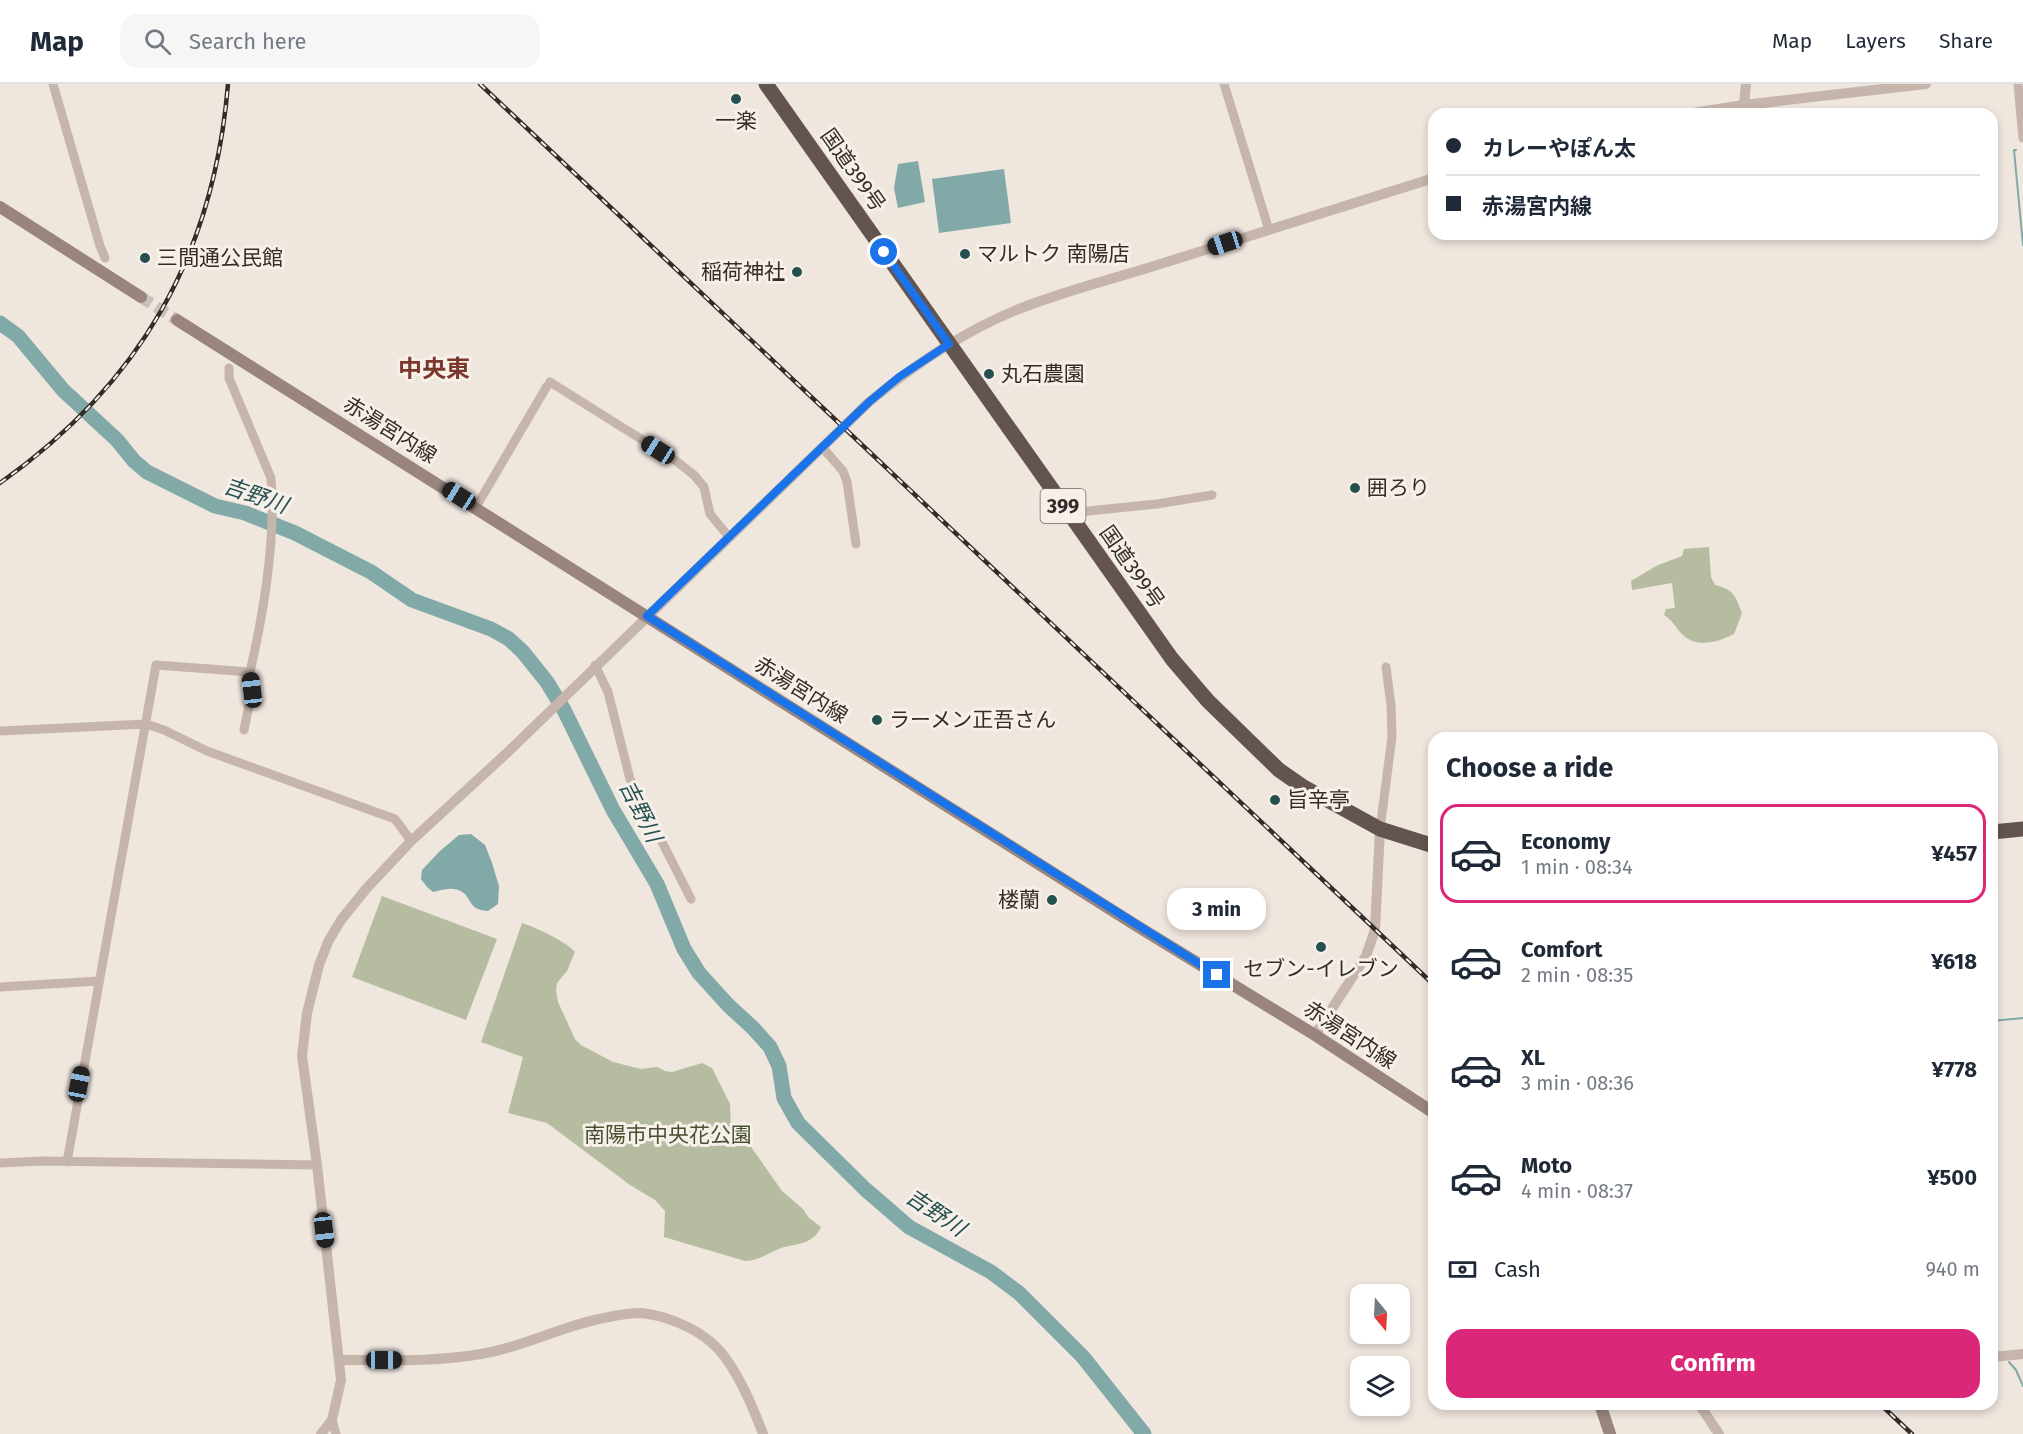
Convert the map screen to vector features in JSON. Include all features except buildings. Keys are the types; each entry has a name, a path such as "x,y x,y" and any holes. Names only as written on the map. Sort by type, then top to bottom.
{"highway":[{"name":"国道399号","path":"766,84 1172,659 1208,701 1279,770 1302,786 1380,829 1428,844"},
{"path":"1998,831 2023,829"}],"main road":[{"path":"0,207 141,297"},
{"name":"赤湯宮内線","path":"177,320 1137,926 1315,1035 1428,1109"},
{"path":"1602,1410 1610,1434"}],"street":[{"path":"53,84 105,258"},
{"path":"1224,84 1269,230"},
{"path":"1744,105 1746,84"},
{"path":"1725,108 1926,84"},
{"path":"2018,84 2023,138"},
{"path":"321,1434 332,1420 341,1380 340,1360 302,1056 307,1013 328,942 341,920 366,889 411,841 508,752 595,665 869,402 899,377 949,344 1013,311 1061,293 1428,180"},
{"path":"229,368 229,378 271,478 272,492 269,567 250,672 252,690 244,730"},
{"path":"476,507 549,384 676,461 694,475 704,487 710,514 729,537"},
{"path":"822,447 843,471 847,482 856,544"},
{"path":"1068,513 1157,504 1212,495"},
{"path":"67,1162 156,665 250,672"},
{"path":"595,665 608,692 630,779 691,899"},
{"path":"1315,1035 1366,956 1375,930 1380,829 1392,737 1386,667"},
{"path":"0,731 146,724 207,751 395,819 411,841"},
{"path":"0,987 99,981"},
{"path":"0,1163 317,1165"},
{"path":"340,1360 428,1360 482,1354 518,1346 608,1317 641,1313 665,1318 692,1329 712,1343 735,1375 763,1434"},
{"path":"1998,1356 2023,1354"},
{"path":"1706,1410 1719,1434"},
{"path":"332,1420 336,1434"}],"green space":[{"path":"1709,547 1711,577 1715,585 1733,594 1742,613 1734,634 1702,643 1684,636 1664,615 1666,609 1675,608 1672,583 1632,590 1631,581 1656,566 1682,556 1684,549"},
{"path":"382,896 497,939 466,1020 352,977"},
{"name":"南陽市中央花公園","path":"522,923 558,939 575,952 567,971 557,983 556,991 558,1002 575,1039 581,1045 613,1062 641,1069 657,1067 672,1072 702,1063 712,1068 730,1104 731,1128 737,1128 742,1134 782,1191 821,1227 814,1237 745,1261 664,1237 665,1211 655,1200 630,1185 547,1123 508,1113 523,1057 481,1042"}],"water":[{"path":"918,161 925,202 898,208 894,188 898,164"},
{"path":"1004,169 1011,223 939,233 932,179"},
{"path":"471,834 485,845 499,886 498,904 488,911 475,907 460,890 448,889 433,892 421,879 422,870 440,851 459,835"}],"waterway":[{"path":"2016,150 2014,150 2023,245"},
{"name":"吉野川","path":"0,323 18,336 63,390 117,440 134,461 147,472 215,506 245,513 295,533 371,572 412,600 491,629 509,639 523,652 547,682 564,710 613,810 657,884 684,949 699,973 770,1047 779,1066 784,1098 798,1123 865,1189 909,1227 991,1272 1019,1293 1083,1357 1144,1434"},
{"path":"1998,1020 2023,1018"},
{"path":"2009,1362 2016,1370 2023,1386"}],"tunnel":[{"path":"141,297 177,320"}],"railway":[{"path":"0,483 49,444 93,403 130,358 161,310 187,259 206,205 220,146 228,84"},
{"path":"480,84 1428,979"},
{"path":"1886,1410 1912,1434"}],"place":[{"name":"一楽","path":"736,99"},
{"name":"マルトク 南陽店","path":"965,254"},
{"name":"三間通公民館","path":"145,258"},
{"name":"稲荷神社","path":"797,272"},
{"name":"丸石農園","path":"989,374"},
{"name":"囲ろり","path":"1355,488"},
{"name":"ラーメン正吾さん","path":"877,720"},
{"name":"旨辛亭","path":"1275,800"},
{"name":"楼蘭","path":"1052,900"},
{"name":"セブン-イレブン","path":"1321,947"}],"district":[{"name":"中央東","path":"434,369"}],"route":[{"path":"884,252 949,344 930,354 869,402 647,616 1217,975"}]}
